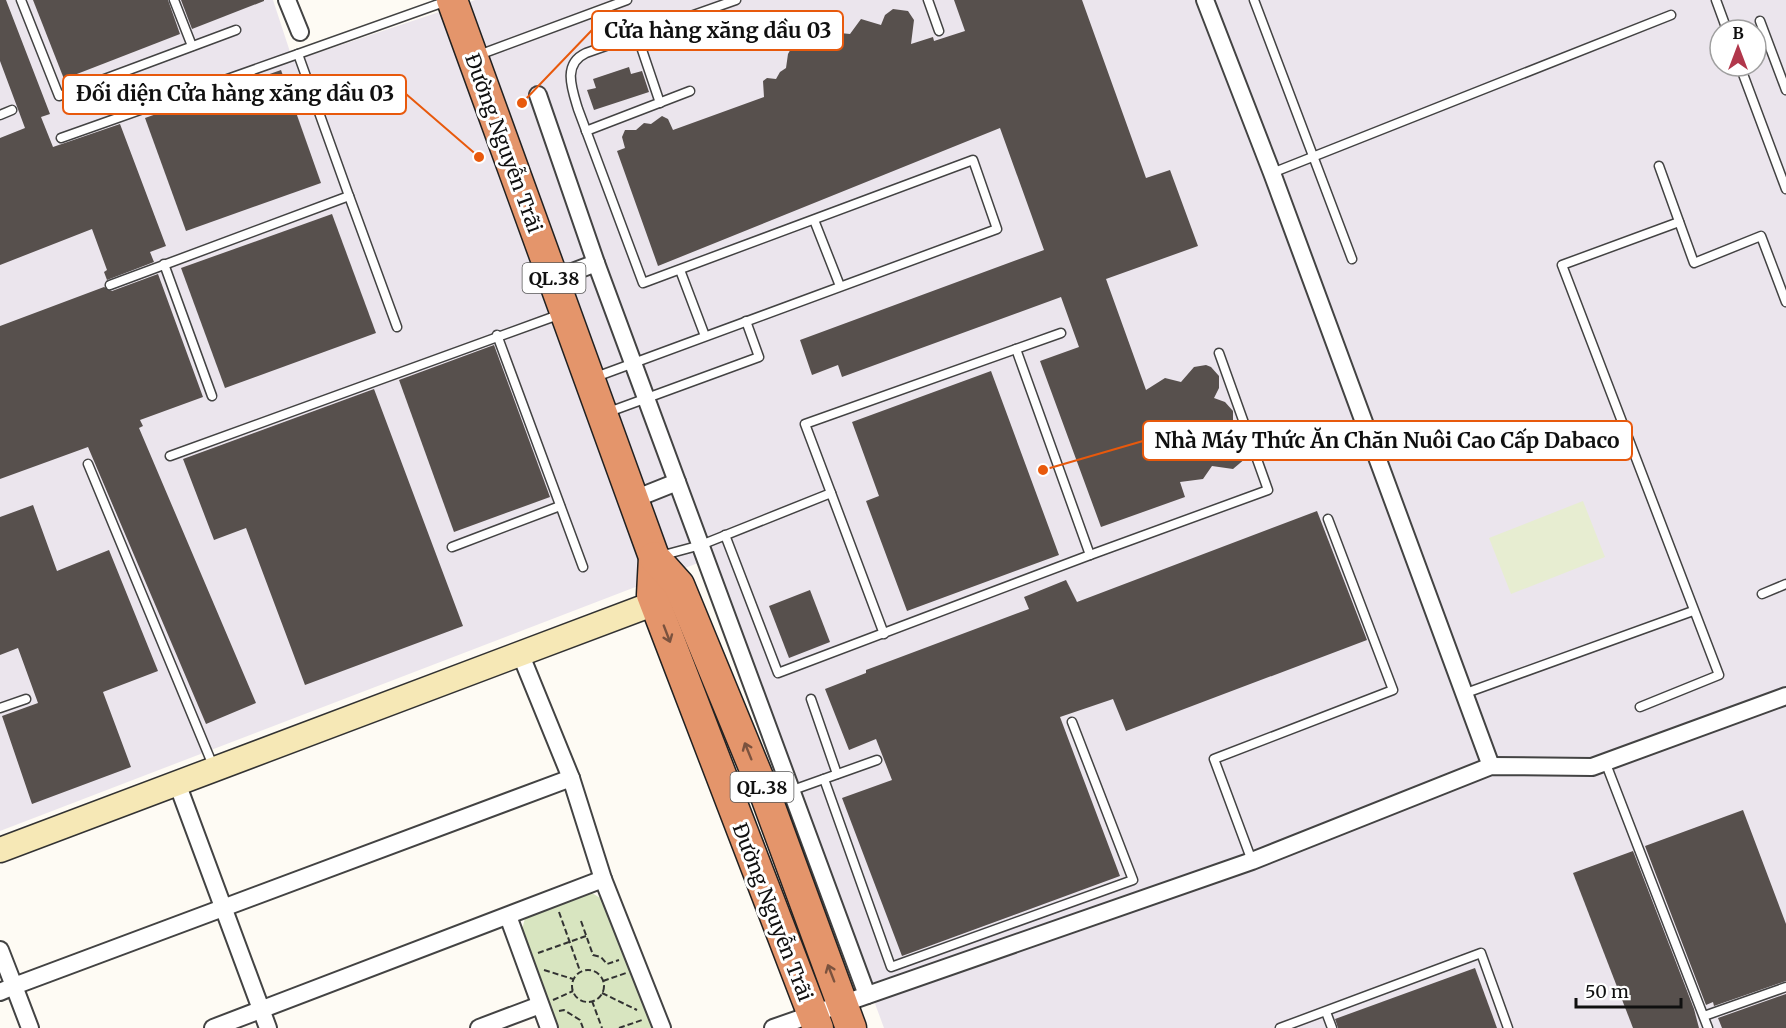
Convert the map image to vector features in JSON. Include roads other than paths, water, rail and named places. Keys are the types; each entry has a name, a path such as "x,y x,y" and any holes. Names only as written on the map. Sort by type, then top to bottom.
{"highway":[{"name":"Đường Nguyễn Trãi","path":"451,0 554,279 600,416 654,557 679,585 739,691 780,795 854,1009"},
{"name":"Đường Nguyễn Trãi","path":"654,557 652,595 815,1021"}],"street":[{"path":"287,0 300,32"},
{"path":"1205,0 1272,173 1466,693 1491,766"},
{"path":"538,95 596,263 701,545 739,691"},
{"path":"554,279 596,263"},
{"path":"633,500 678,482"},
{"path":"0,850 655,603"},
{"path":"520,653 571,778 603,879 662,1028"},
{"path":"773,1028 815,1021 854,1009 1252,861 1491,766 1584,768 1606,764 1786,696"},
{"path":"7,989 571,778"},
{"path":"177,783 268,1028"},
{"path":"213,1028 603,879"},
{"path":"479,1028 547,1012 508,916"},
{"path":"0,950 7,989 30,1028"}],"lane":[{"path":"21,0 59,96 236,30"},
{"path":"174,0 192,46"},
{"path":"61,138 451,0"},
{"path":"473,57 627,0"},
{"path":"588,381 633,362 997,229 973,160 643,283 586,131 571,83 574,61 586,53 736,0"},
{"path":"928,0 939,31"},
{"path":"1254,0 1352,259"},
{"path":"1716,0 1723,18"},
{"path":"1272,173 1671,15"},
{"path":"637,35 660,103"},
{"path":"1768,42 1786,90"},
{"path":"298,54 397,327"},
{"path":"1744,78 1786,189"},
{"path":"586,131 690,91"},
{"path":"0,115 12,110"},
{"path":"1659,166 1694,263 1761,236 1786,302"},
{"path":"110,285 349,196"},
{"path":"814,220 840,286"},
{"path":"1640,707 1719,675 1562,266 1679,222"},
{"path":"164,264 213,396"},
{"path":"680,270 705,336"},
{"path":"170,456 565,312"},
{"path":"600,416 759,357 746,321"},
{"path":"884,634 805,424 1061,333"},
{"path":"497,335 583,567"},
{"path":"1016,349 1090,555"},
{"path":"725,535 777,673 884,634 1268,490 1219,353"},
{"path":"88,464 214,769"},
{"path":"654,557 701,545 831,493"},
{"path":"452,547 560,506"},
{"path":"1252,861 1214,759 1393,690 1328,519"},
{"path":"1762,594 1786,584"},
{"path":"1466,693 1693,611"},
{"path":"0,708 26,699"},
{"path":"811,699 837,774"},
{"path":"824,779 891,967 1133,880 1072,722"},
{"path":"780,795 877,760"},
{"path":"1606,764 1708,1028"},
{"path":"1280,1028 1481,953 1508,1028"},
{"path":"1704,1016 1786,987"},
{"path":"1326,1012 1332,1028"}],"place":[{"name":"Cửa hàng xăng dầu 03","path":"522,103"},
{"name":"Đối diện Cửa hàng xăng dầu 03","path":"479,157"},
{"name":"Nhà Máy Thức Ăn Chăn Nuôi Cao Cấp Dabaco","path":"1043,470"}]}
